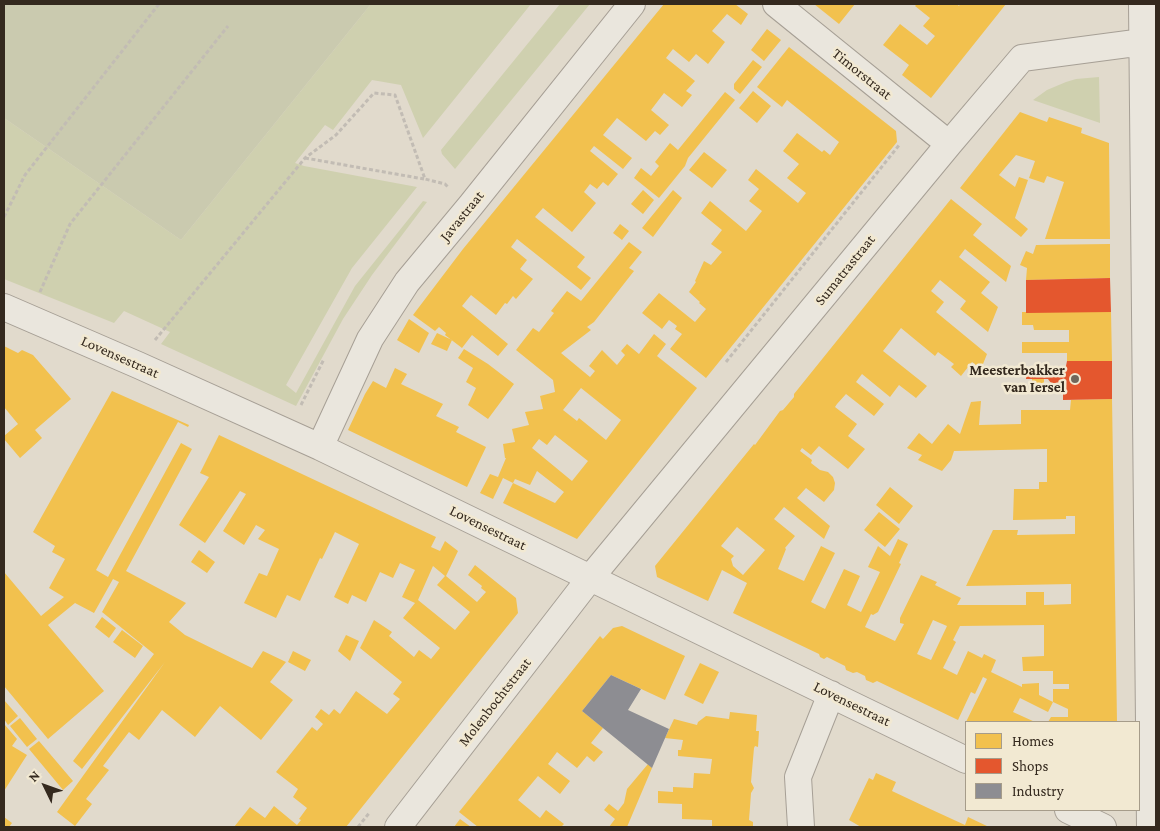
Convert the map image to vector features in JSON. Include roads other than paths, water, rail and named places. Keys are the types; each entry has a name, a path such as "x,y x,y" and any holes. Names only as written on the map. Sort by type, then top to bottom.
{"street":[{"name":"Javastraat","path":"320,447 370,339 407,282 632,4"},
{"name":"Timorstraat","path":"776,4 949,144"},
{"path":"1142,4 1151,358 1150,827"},
{"name":"Sumatrastraat","path":"591,577 1022,58 1143,42"},
{"name":"Lovensestraat","path":"4,307 320,447 965,760"},
{"name":"Molenbochtstraat","path":"398,827 591,577"},
{"path":"801,827 798,777 831,694"},
{"path":"1070,811 1104,827"}],"place":[{"name":"Meesterbakker van Iersel","path":"1075,379"}]}
